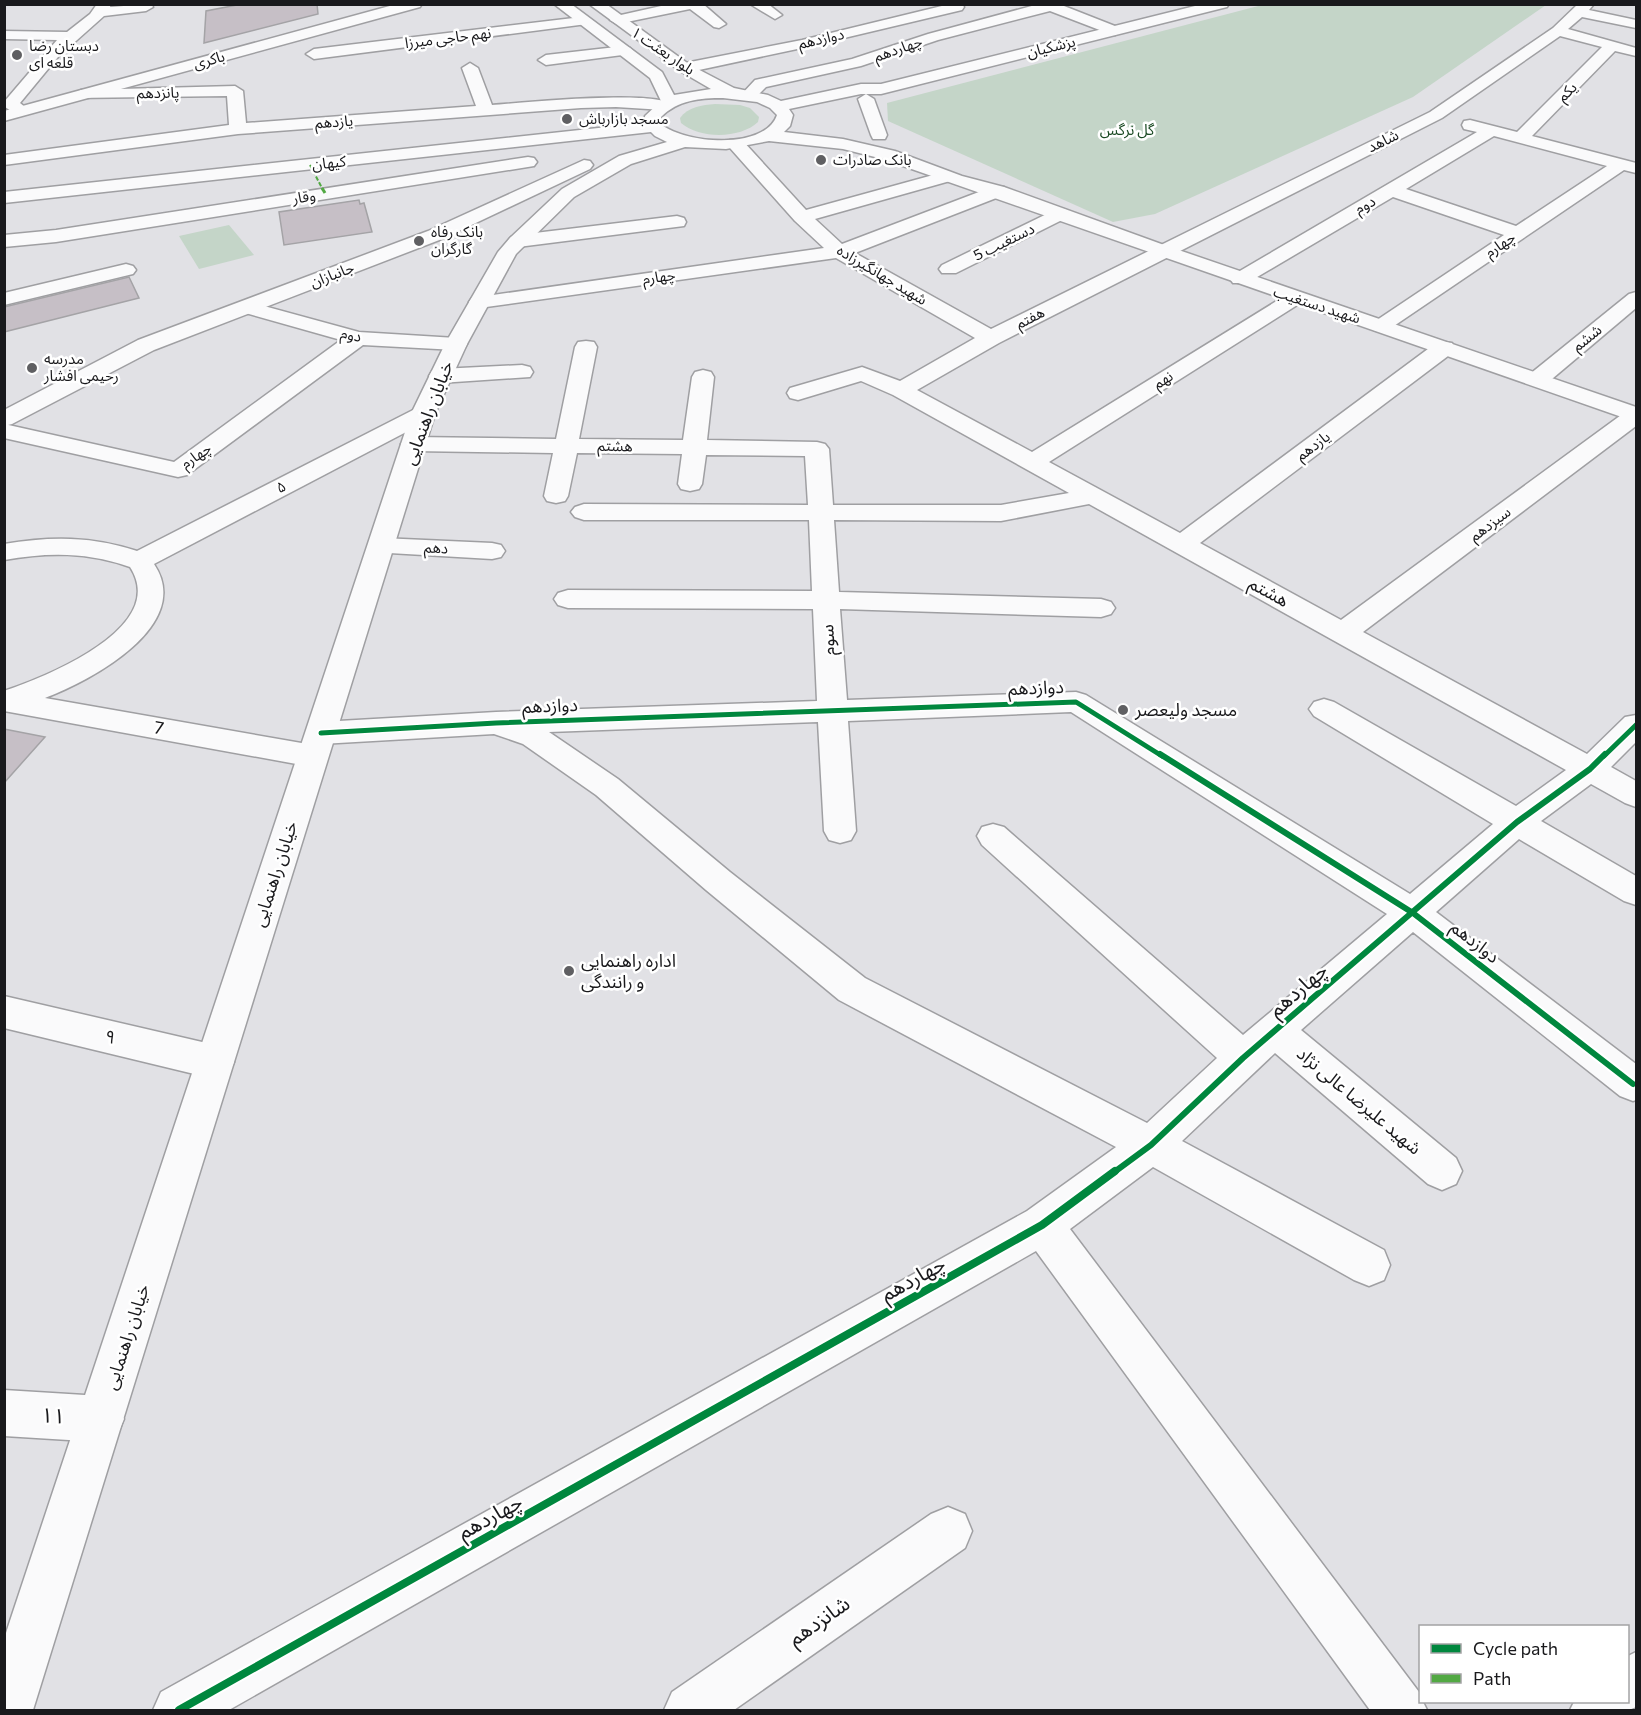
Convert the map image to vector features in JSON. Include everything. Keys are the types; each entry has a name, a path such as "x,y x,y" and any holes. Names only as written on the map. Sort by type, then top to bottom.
{"street":[{"path":"10,109 37,70 70,36 103,8 146,7 144,4"},
{"name":"باکری","path":"10,109 386,4"},
{"name":"باکری","path":"10,109 81,95 415,4"},
{"name":"بلوار بعثت ۱","path":"561,4 656,75 667,104"},
{"name":"بلوار بعثت ۱","path":"596,4 685,68 783,113 805,120"},
{"path":"617,20 658,8 693,4 719,24"},
{"path":"757,4 775,15"},
{"name":"پزشکیان","path":"783,113 861,88 881,89 1222,4"},
{"path":"1052,5 1115,31"},
{"name":"چهاردهم","path":"741,94 761,83 856,63 933,37 1052,5"},
{"name":"دوازدهم","path":"685,68 802,44 957,7"},
{"path":"1584,8 1636,24"},
{"name":"شاهد","path":"1162,251 1436,115 1558,31 1584,8"},
{"path":"502,16 512,30"},
{"name":"نهم حاجی میرزا","path":"314,54 425,44 447,38 582,21"},
{"path":"334,25 342,51"},
{"path":"1558,31 1636,52"},
{"path":"4,35 70,36"},
{"path":"447,38 449,43 492,40"},
{"name":"یکم","path":"1520,139 1613,45"},
{"path":"546,60 625,51"},
{"path":"470,68 486,111"},
{"path":"15,71 37,70"},
{"name":"پزشکیان","path":"783,113 876,97 881,89"},
{"name":"پانزدهم","path":"81,95 235,91 238,129"},
{"name":"یازدهم","path":"4,160 238,129 616,102 667,104 699,95 741,94"},
{"path":"421,116 423,99"},
{"path":"866,99 879,135"},
{"path":"667,104 653,116 667,134 719,145 736,144 766,136 782,125 783,113"},
{"path":"1436,115 1628,167"},
{"path":"131,144 138,126"},
{"path":"837,126 879,135 986,180 998,191"},
{"name":"دوم","path":"1240,279 1491,131"},
{"name":"جانبازان","path":"4,419 146,345 249,308 435,235 502,232 604,156 667,134"},
{"name":"کیهان","path":"4,198 310,165 667,134"},
{"name":"خیابان راهنمایی","path":"7,1710 418,429 440,376 479,302 502,232 667,134"},
{"path":"766,136 831,142 868,149 969,186 998,191"},
{"name":"شهید جهانگیرزاده","path":"736,144 802,217 839,252 991,338"},
{"name":"وقار","path":"4,241 56,236 546,159 604,156"},
{"path":"310,165 325,193"},
{"name":"چهارم","path":"1381,326 1518,233 1628,167"},
{"path":"802,217 944,177"},
{"path":"1392,190 1518,233"},
{"name":"شهید دستغیب","path":"998,191 1240,279 1538,379 1636,415"},
{"name":"چهارم","path":"479,302 839,252 998,191"},
{"name":"دستغیب 5","path":"949,269 1059,214"},
{"path":"502,232 677,222"},
{"path":"49,288 56,236"},
{"name":"هفتم","path":"901,390 991,338 1162,251"},
{"path":"4,299 126,270"},
{"name":"نهم","path":"1032,462 1295,298"},
{"name":"ششم","path":"1538,379 1636,298"},
{"name":"دوم","path":"249,308 358,338 456,344"},
{"name":"چهارم","path":"4,431 178,470 358,338"},
{"path":"556,496 586,347"},
{"name":"یازدهم","path":"1182,544 1444,348"},
{"path":"440,376 522,372"},
{"name":"هشتم","path":"798,393 862,374 901,390 1636,795"},
{"path":"690,484 702,377"},
{"name":"سیزدهم","path":"1343,633 1636,415"},
{"name":"هشتم","path":"418,429 565,446 817,449"},
{"name":"۵","path":"139,561 418,429"},
{"name":"سوم","path":"817,449 840,831"},
{"path":"584,512 1001,513 1094,496"},
{"path":"4,552 46,545 83,545 115,552 139,561 150,581 149,605 132,632 103,658 62,681 5,701"},
{"name":"دهم","path":"381,546 492,551"},
{"path":"568,599 826,600 1101,608"},
{"name":"7","path":"5,701 317,745"},
{"name":"دوازدهم","path":"317,745 496,723 1076,702 1413,914 1633,1084"},
{"path":"1324,709 1636,892"},
{"path":"496,723 534,736 607,788 852,989 1151,1145 1369,1266"},
{"path":"1590,769 1636,725"},
{"name":"چهاردهم","path":"179,1710 1042,1225 1151,1145 1243,1058 1413,914 1516,822 1590,769"},
{"path":"993,836 1243,1058"},
{"name":"۹","path":"4,1012 215,1062"},
{"name":"شهید علیرضا عالی نژاد","path":"1276,1031 1442,1171"},
{"path":"1042,1225 1401,1710"},
{"name":"۱۱","path":"4,1413 101,1419"},
{"name":"شانزدهم","path":"690,1710 948,1531"}],"green space":[{"name":"گل نرگس","path":"1262,5 1546,5 1413,97 1155,214 1113,222 888,121 887,103"},
{"path":"715,104 740,105 750,108 759,117 758,122 741,132 720,135 699,132 681,123 680,118 687,111"},
{"path":"229,225 254,255 199,269 179,236"}],"building":[{"path":"242,4 317,4 318,14 204,43 206,11"},
{"path":"359,200 360,204 364,203 372,232 284,245 279,212"},
{"path":"129,277 139,298 4,332 4,307"},
{"path":"4,729 45,737 4,783"}],"marked path":[{"path":"310,165 325,193"}],"cycle path":[{"path":"321,733 496,723 1076,702 1413,913 1633,1084"},
{"path":"179,1710 1042,1225 1151,1145 1243,1058 1517,822 1590,769 1636,725"}],"place":[{"name":"دبستان رضا قلعه ای","path":"17,55"},
{"name":"مسجد بازارباش","path":"567,119"},
{"name":"بانک صادرات","path":"821,160"},
{"name":"بانک رفاه گارگران","path":"419,241"},
{"name":"مدرسه رحیمی افشار","path":"32,368"},
{"name":"مسجد ولیعصر","path":"1123,710"},
{"name":"اداره راهنمایی و رانندگی","path":"569,971"}]}
